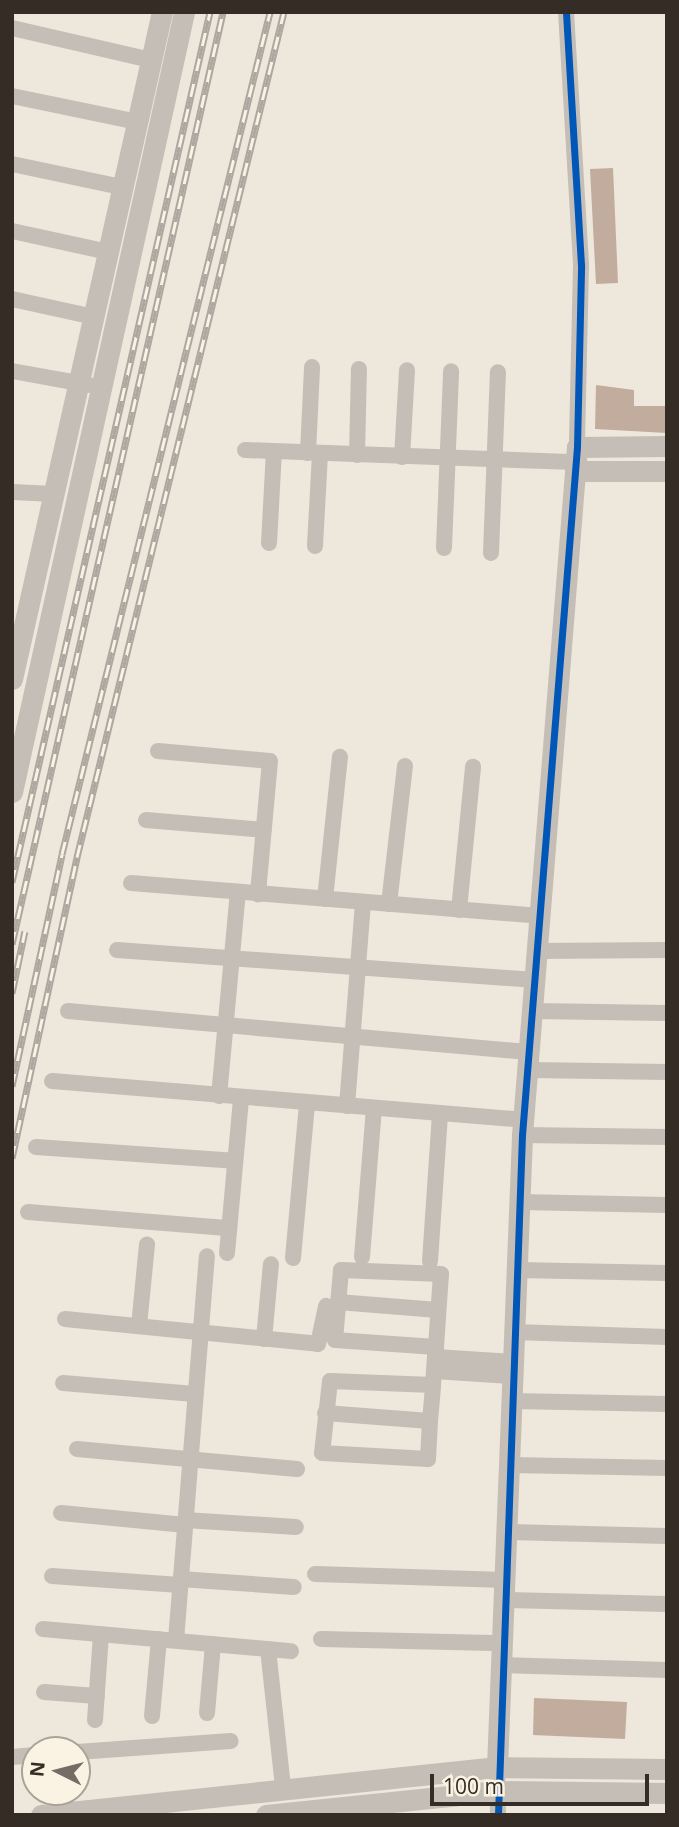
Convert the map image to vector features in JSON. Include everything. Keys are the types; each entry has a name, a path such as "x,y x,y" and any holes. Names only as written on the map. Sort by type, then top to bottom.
{"street":[{"path":"12,679 23,585 54,494 81,383 121,187 162,12"},
{"path":"12,792 184,12"},
{"path":"498,1815 502,1643 523,1127 576,460 581,265 566,12"},
{"path":"12,28 151,60"},
{"path":"12,96 138,122"},
{"path":"12,164 121,187"},
{"path":"12,231 108,252"},
{"path":"12,299 94,317"},
{"path":"312,367 315,546"},
{"path":"357,455 359,369"},
{"path":"402,457 407,370"},
{"path":"12,371 81,383 102,390"},
{"path":"444,548 451,371"},
{"path":"491,552 498,372"},
{"path":"576,460 667,446"},
{"path":"244,450 496,461 576,460 667,471"},
{"path":"269,543 274,452"},
{"path":"12,492 54,494"},
{"path":"23,585 60,584"},
{"path":"158,751 267,758 258,894"},
{"path":"325,899 340,757"},
{"path":"389,904 405,766"},
{"path":"459,910 472,767"},
{"path":"146,820 264,830"},
{"path":"131,883 540,916"},
{"path":"219,1096 238,892"},
{"path":"347,1106 363,902"},
{"path":"117,950 536,980"},
{"path":"537,951 667,950"},
{"path":"68,1011 353,1036 529,1061 667,1072"},
{"path":"533,1011 667,1013"},
{"path":"52,1081 440,1113 523,1127 667,1137"},
{"path":"227,1253 241,1098"},
{"path":"293,1258 307,1103"},
{"path":"362,1257 374,1108"},
{"path":"430,1261 440,1113"},
{"path":"36,1147 234,1161"},
{"path":"520,1202 667,1205"},
{"path":"28,1212 229,1228"},
{"path":"139,1326 147,1244"},
{"path":"176,1640 206,1256"},
{"path":"264,1339 271,1264"},
{"path":"65,1319 264,1339 321,1342 330,1268"},
{"path":"434,1365 334,1380 325,1413 322,1453 327,1458 425,1462 430,1421 434,1365 438,1310 439,1273 344,1268 338,1302 337,1341 434,1365 512,1369"},
{"path":"517,1270 667,1273"},
{"path":"338,1302 438,1310"},
{"path":"514,1332 667,1337"},
{"path":"63,1383 195,1394"},
{"path":"512,1401 667,1404"},
{"path":"325,1413 430,1421"},
{"path":"77,1449 297,1469"},
{"path":"510,1465 667,1468"},
{"path":"61,1513 296,1527"},
{"path":"508,1532 667,1536"},
{"path":"315,1574 667,1604"},
{"path":"52,1576 294,1587"},
{"path":"43,1629 291,1651"},
{"path":"95,1720 102,1634"},
{"path":"152,1716 159,1639"},
{"path":"321,1639 502,1643"},
{"path":"207,1713 213,1644"},
{"path":"268,1649 283,1787"},
{"path":"502,1665 667,1670"},
{"path":"44,1692 97,1696"},
{"path":"91,1751 231,1741"},
{"path":"41,1815 283,1787 498,1767 667,1769"},
{"path":"266,1815 327,1812 498,1791 667,1793"}],"building":[{"path":"613,168 618,283 596,284 590,169"},
{"path":"596,385 634,390 634,406 667,406 667,433 595,429"},
{"path":"534,1698 627,1702 625,1739 533,1735"}],"railway":[{"path":"12,882 210,12"},
{"path":"12,944 223,12"},
{"path":"12,1086 62,854 270,12"},
{"path":"12,1158 77,857 284,12"},
{"path":"12,993 25,931"}],"cycle path":[{"path":"498,1815 522,1135 577,447 581,265 566,12"}]}
